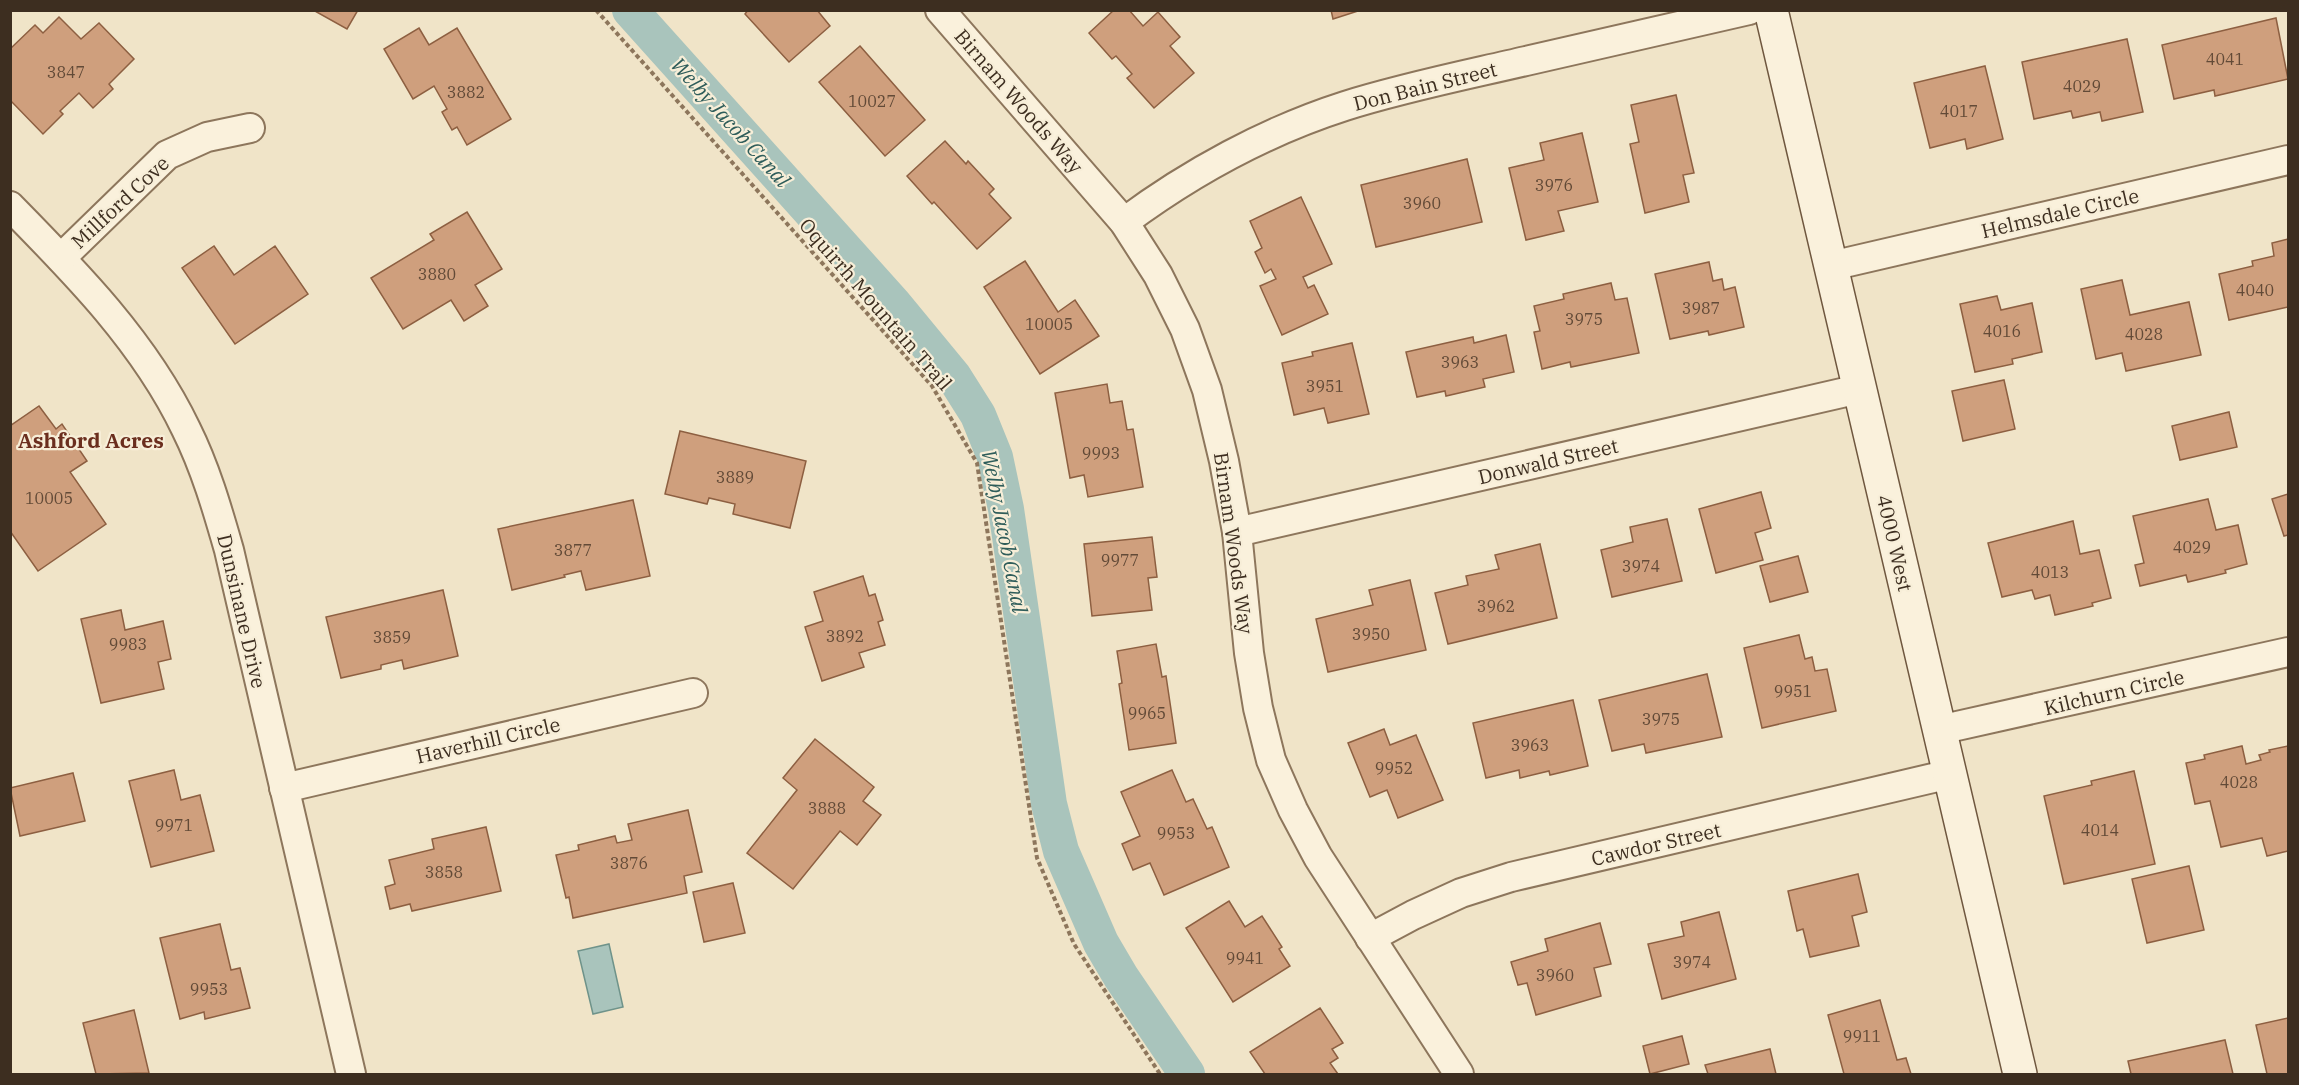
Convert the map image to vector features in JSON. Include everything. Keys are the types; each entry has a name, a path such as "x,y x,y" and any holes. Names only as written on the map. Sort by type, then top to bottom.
{"main road":[{"name":"4000 West","path":"1771,10 2020,1074"}],"street":[{"name":"Birnam Woods Way","path":"940,10 1124,222 1158,275 1185,329 1207,390 1224,460 1237,532 1257,708 1271,760 1293,810 1318,857 1460,1074"},
{"name":"Don Bain Street","path":"1124,222 1154,200 1222,159 1343,107 1407,88 1749,10"},
{"name":"Millford Cove","path":"61,258 167,155 207,137 250,128"},
{"name":"Helmsdale Circle","path":"1831,266 2289,160"},
{"name":"Dunsinane Drive","path":"10,206 61,258 112,317 153,371 190,438 211,488 229,550 351,1074"},
{"name":"Donwald Street","path":"1237,532 1859,389"},
{"name":"Kilchurn Circle","path":"1940,730 2289,652"},
{"name":"Haverhill Circle","path":"284,788 693,693"},
{"name":"Cawdor Street","path":"1370,938 1461,893 1511,877 1950,774"}],"path":[{"name":"Oquirrh Mountain Trail","path":"596,10 932,386 977,463 1037,858 1074,944 1160,1074"}],"water":[{"path":"609,944 623,1007 593,1014 578,951"}],"building":[{"path":"313,10 358,10 347,29"},
{"path":"748,10 817,10 830,26 789,62 745,14"},
{"path":"1114,10 1129,10 1143,26 1158,12 1180,37 1170,46 1194,73 1154,108 1127,78 1132,74 1116,56 1112,59 1089,33"},
{"path":"1331,10 1361,10 1333,19"},
{"path":"59,17 81,39 99,23 134,59 109,84 113,89 93,108 79,93 60,111 63,114 43,134 10,100 10,49 35,25 43,33"},
{"path":"2276,18 2288,79 2215,96 2214,90 2174,99 2162,45"},
{"path":"419,28 429,45 457,28 511,119 467,145 457,127 452,130 442,112 447,109 434,86 413,99 384,49"},
{"path":"2127,39 2143,112 2102,121 2100,112 2073,118 2071,111 2034,119 2022,62"},
{"path":"860,46 925,120 885,156 819,82"},
{"path":"1985,66 2003,139 1967,149 1965,139 1930,148 1914,83"},
{"path":"1676,95 1694,173 1683,175 1689,202 1645,213 1630,144 1639,142 1631,105"},
{"path":"1582,133 1598,202 1558,211 1564,231 1526,240 1509,168 1544,160 1540,143"},
{"path":"945,141 966,164 968,161 994,189 989,194 1011,218 977,249 907,176"},
{"path":"1467,159 1482,222 1376,247 1361,185"},
{"path":"1301,197 1332,264 1303,277 1308,288 1314,285 1328,314 1282,335 1260,286 1276,279 1271,269 1265,273 1255,252 1262,248 1250,221"},
{"path":"467,212 502,269 475,285 488,306 464,321 451,300 403,329 371,278 434,240 430,234"},
{"path":"2288,239 2288,307 2229,320 2219,274 2253,266 2252,261 2274,256 2272,243"},
{"path":"214,246 234,275 275,246 308,294 235,344 182,268"},
{"path":"1025,261 1058,312 1075,300 1099,336 1040,374 984,287"},
{"path":"1709,262 1713,281 1722,279 1724,290 1735,287 1744,327 1709,335 1708,331 1670,339 1655,274"},
{"path":"2122,280 2130,315 2189,302 2201,355 2126,371 2122,353 2096,359 2081,289"},
{"path":"1611,283 1615,300 1627,298 1639,353 1571,367 1570,362 1542,369 1534,332 1540,331 1534,306 1564,299 1563,294"},
{"path":"1997,296 2001,310 2032,303 2042,352 2012,359 2013,364 1975,372 1960,304"},
{"path":"1506,335 1514,372 1483,379 1485,387 1446,396 1445,391 1417,397 1406,352 1473,337 1474,343"},
{"path":"1352,343 1369,414 1328,423 1324,408 1294,415 1282,363 1313,356 1312,352"},
{"path":"2004,380 2015,429 1963,441 1952,391"},
{"path":"1107,384 1110,403 1122,401 1127,430 1133,429 1143,487 1088,497 1084,475 1070,478 1055,393"},
{"path":"39,406 56,429 62,424 87,461 70,472 106,524 38,571 10,531 10,426"},
{"path":"2229,412 2237,447 2180,460 2172,426"},
{"path":"680,431 806,461 790,528 733,514 735,504 709,498 707,504 665,494"},
{"path":"1761,492 1771,528 1755,533 1763,560 1716,573 1699,509"},
{"path":"2288,494 2288,535 2284,536 2272,499"},
{"path":"2208,499 2216,530 2238,525 2247,564 2225,570 2226,573 2188,582 2186,575 2140,586 2135,565 2144,563 2133,516"},
{"path":"633,500 650,576 586,590 581,571 512,590 498,529"},
{"path":"1667,519 1682,581 1612,597 1601,550 1633,542 1630,527"},
{"path":"2073,521 2080,554 2099,550 2111,598 2092,603 2093,606 2055,615 2050,595 2035,599 2032,590 2002,597 1988,543"},
{"path":"1152,537 1157,577 1148,578 1152,610 1092,616 1084,544"},
{"path":"1540,544 1557,618 1448,644 1435,593 1468,585 1466,576 1499,569 1495,555"},
{"path":"1798,556 1808,592 1770,602 1760,566"},
{"path":"863,576 869,596 875,594 883,620 878,622 885,645 859,653 864,667 822,681 805,627 823,621 814,592"},
{"path":"1410,580 1426,650 1328,672 1316,619 1373,605 1369,590"},
{"path":"443,590 458,656 404,669 402,660 381,665 381,669 341,678 326,617"},
{"path":"121,610 125,630 163,621 171,659 158,662 164,689 101,703 81,619"},
{"path":"1799,635 1805,659 1812,657 1815,671 1827,669 1836,711 1762,728 1744,648"},
{"path":"1156,644 1162,677 1166,676 1176,743 1129,750 1119,684 1122,683 1117,651"},
{"path":"1707,674 1722,737 1646,753 1644,744 1612,751 1599,700"},
{"path":"1573,700 1588,766 1550,775 1549,771 1520,778 1519,770 1486,778 1473,723"},
{"path":"1384,729 1390,745 1416,735 1443,800 1398,818 1387,790 1370,797 1348,743"},
{"path":"815,739 874,787 863,801 881,815 857,845 840,831 793,889 747,853 797,790 783,778"},
{"path":"2242,746 2246,764 2261,760 2259,755 2270,752 2269,750 2288,746 2288,851 2267,856 2262,838 2221,847 2210,801 2195,804 2186,763 2205,759 2204,755"},
{"path":"174,770 181,800 200,795 214,851 151,867 129,781"},
{"path":"1172,770 1186,802 1193,799 1207,829 1212,827 1229,867 1164,895 1150,863 1133,870 1122,844 1140,836 1121,792"},
{"path":"2134,771 2155,864 2064,884 2044,796 2092,785 2091,781"},
{"path":"73,773 85,821 20,836 10,788"},
{"path":"688,810 702,872 684,876 687,893 573,918 556,855 579,850 578,845 615,836 617,843 632,840 628,824"},
{"path":"486,827 501,891 412,911 410,904 390,909 385,887 395,884 389,860 434,849 432,839"},
{"path":"2189,866 2204,930 2147,943 2132,879"},
{"path":"1858,874 1867,912 1852,916 1859,946 1810,957 1803,929 1797,931 1788,891"},
{"path":"733,883 745,933 704,942 693,892"},
{"path":"1229,901 1245,927 1262,916 1282,947 1279,949 1290,966 1233,1002 1186,928"},
{"path":"1719,912 1736,979 1662,999 1648,944 1684,936 1681,922"},
{"path":"1600,923 1611,964 1594,968 1601,996 1536,1015 1527,983 1518,985 1511,962 1548,951 1545,939"},
{"path":"220,924 231,970 240,968 250,1008 205,1019 204,1012 180,1019 160,938"},
{"path":"1880,1000 1897,1060 1906,1058 1911,1074 1844,1074 1828,1015"},
{"path":"1320,1008 1343,1043 1332,1049 1338,1058 1330,1063 1338,1074 1265,1074 1250,1052"},
{"path":"134,1010 149,1073 96,1074 83,1023"},
{"path":"2288,1018 2288,1074 2267,1074 2256,1025"},
{"path":"1682,1036 1689,1064 1650,1074 1643,1046"},
{"path":"2225,1040 2233,1074 2131,1074 2128,1061"},
{"path":"1770,1049 1776,1074 1708,1074 1705,1065"}],"waterway":[{"name":"Welby Jacob Canal","path":"630,10 893,303 954,377 978,415 995,457 1006,509 1049,804 1061,851 1101,943 1121,977 1187,1074"}],"district":[{"name":"Ashford Acres","path":"91,440"}]}
